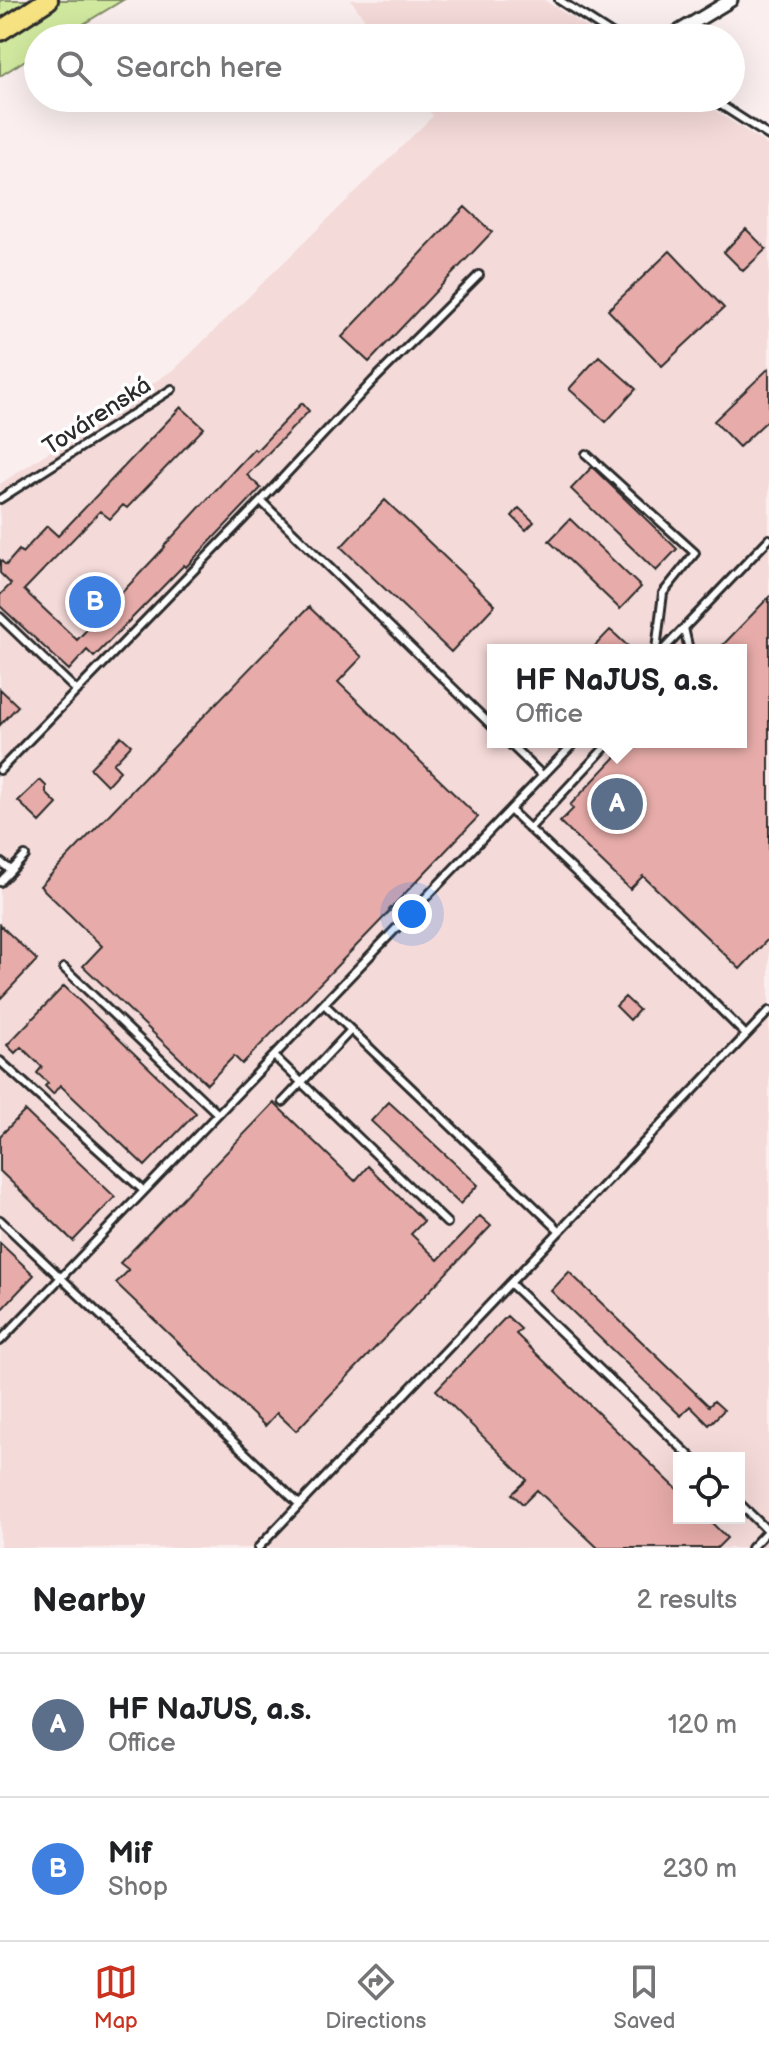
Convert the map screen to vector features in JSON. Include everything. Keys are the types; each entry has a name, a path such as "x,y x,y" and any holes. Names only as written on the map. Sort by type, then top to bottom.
{"main road":[{"path":"0,31 48,0"}],"street":[{"path":"691,24 731,0"}],"lane":[{"path":"559,0 596,24"},
{"path":"732,112 769,136"},
{"path":"0,770 373,381 479,275"},
{"name":"Továrenská","path":"0,499 172,389"},
{"path":"586,454 695,553 663,593 657,644"},
{"path":"261,501 487,721"},
{"path":"669,644 769,539"},
{"path":"0,617 77,691"},
{"path":"684,628 688,644"},
{"path":"514,748 543,776"},
{"path":"0,1341 569,748"},
{"path":"529,829 604,748"},
{"path":"510,810 746,1035"},
{"path":"0,882 25,856"},
{"path":"0,862 11,870"},
{"path":"64,968 218,1114"},
{"path":"324,1004 560,1231"},
{"path":"258,1548 769,1011"},
{"path":"283,1102 351,1030"},
{"path":"274,1056 447,1223"},
{"path":"0,1061 144,1191"},
{"path":"0,1220 299,1504"},
{"path":"510,1283 686,1452"},
{"path":"745,1509 769,1531 751,1548"}],"shaded area":[{"path":"351,0 544,0 581,24 368,24"},
{"path":"430,112 717,112 769,146 769,1548 0,1548 0,484 176,368 433,116"}],"green space":[{"path":"123,0 83,24 24,24 24,61 0,76 0,1"}],"building":[{"path":"465,207 492,232 369,362 342,337"},
{"path":"746,229 766,249 743,271 724,252"},
{"path":"670,251 724,308 662,366 608,310"},
{"path":"599,356 636,389 606,422 569,389"},
{"path":"769,368 769,419 739,447 714,421"},
{"path":"302,403 309,411 247,475 261,488 94,657 87,650 69,670 0,606 0,595 11,584 0,573 0,560 6,565 47,526 58,536 181,407 204,428 127,508 123,505 110,519 100,511 24,590 77,640 254,449 256,451"},
{"path":"592,467 677,549 656,571 571,489"},
{"path":"385,500 495,605 451,652 341,547"},
{"path":"519,508 534,522 526,530 512,516"},
{"path":"570,519 641,587 620,609 549,541"},
{"path":"769,597 769,938 740,969 643,876 630,889 560,822 573,809 570,805 624,748 747,748 747,644 724,644"},
{"path":"309,607 362,657 338,682 478,817 242,1064 234,1056 207,1084 83,966 102,946 40,886"},
{"path":"610,630 626,644 597,644"},
{"path":"0,689 18,706 0,725"},
{"path":"121,736 131,745 113,764 120,771 107,785 90,768"},
{"path":"40,780 46,786 46,793 57,804 40,822 18,801"},
{"path":"0,925 37,960 0,999"},
{"path":"64,986 196,1113 145,1166 60,1085 53,1094 45,1086 48,1083 37,1073 42,1067 21,1047 15,1053 7,1045"},
{"path":"625,997 639,1010 630,1020 616,1006"},
{"path":"389,1102 478,1185 460,1204 371,1121"},
{"path":"274,1103 355,1181 368,1166 424,1221 411,1234 438,1260 480,1216 491,1226 296,1431 277,1413 265,1426 116,1283 129,1270 120,1263"},
{"path":"25,1111 115,1197 73,1241 0,1171 0,1136"},
{"path":"0,1243 34,1275 0,1311"},
{"path":"569,1272 709,1406 714,1401 724,1410 709,1425 690,1406 681,1416 551,1291"},
{"path":"507,1316 521,1329 516,1334 673,1485 673,1524 713,1524 727,1538 717,1548 598,1548 537,1490 523,1504 512,1494 527,1480 436,1390"}],"place":[{"name":"Mif","path":"95,602"},
{"name":"HF NaJUS, a.s.","path":"617,804"}]}
